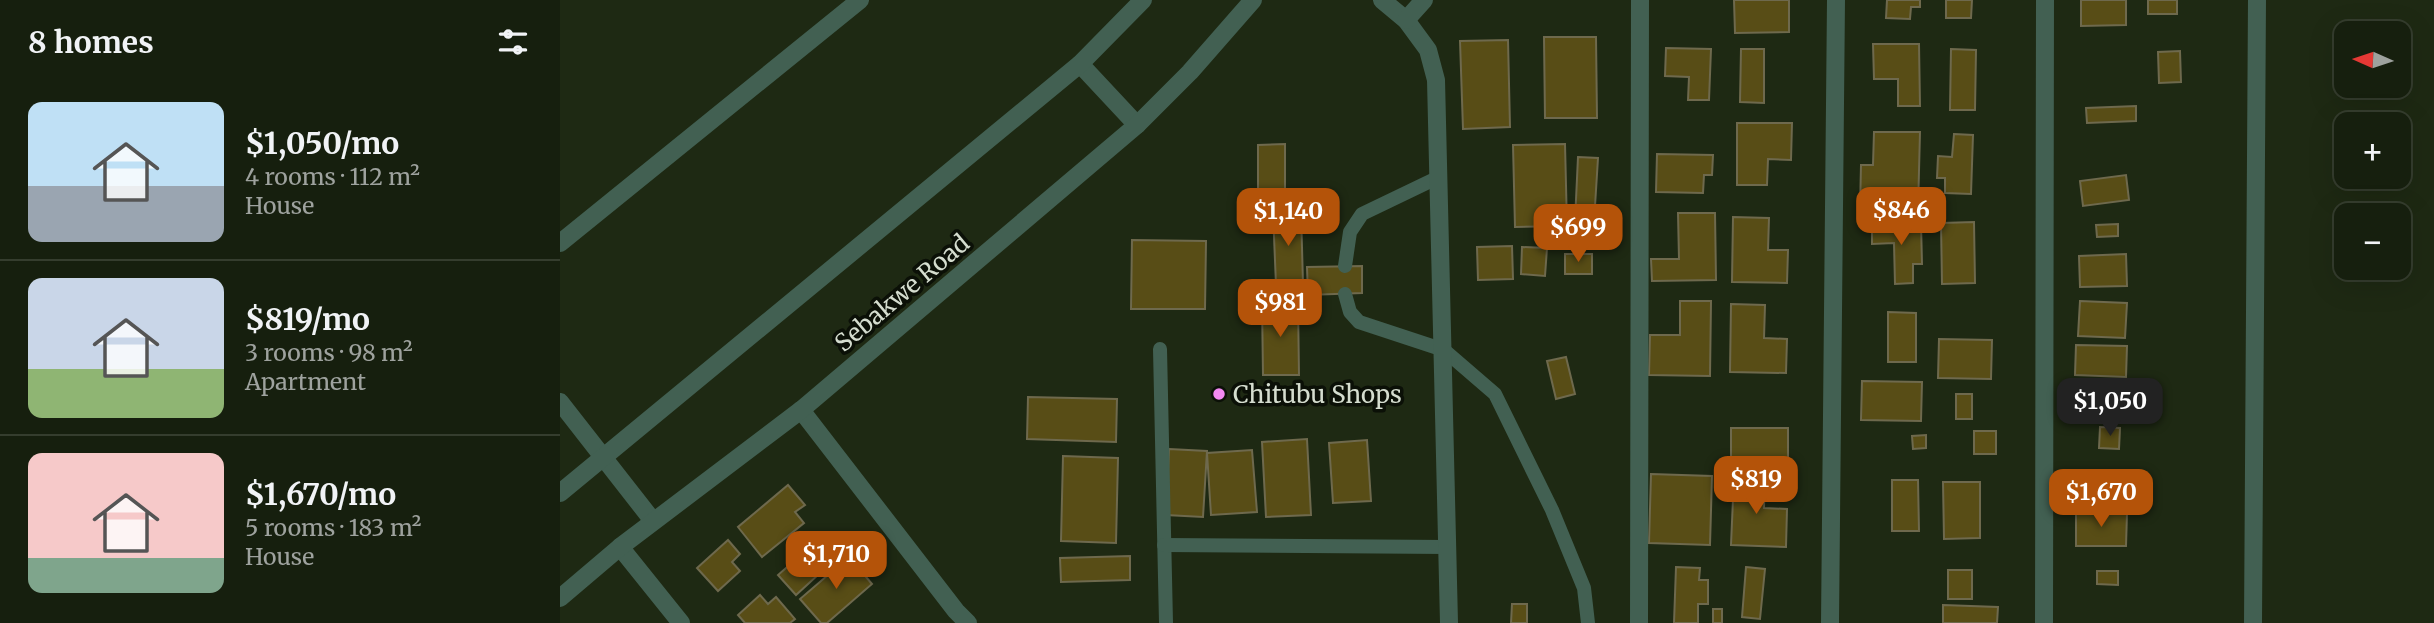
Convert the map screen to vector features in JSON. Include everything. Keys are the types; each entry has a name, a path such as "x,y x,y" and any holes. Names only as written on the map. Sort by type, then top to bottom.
{"street":[{"path":"560,243 860,0"},
{"path":"560,493 1080,64 1143,0"},
{"name":"Sebakwe Road","path":"560,598 653,521 801,410 1137,125 1190,72 1253,0"},
{"path":"1382,0 1406,20 1428,50 1436,80 1449,623"},
{"path":"1406,20 1424,0"},
{"path":"1639,623 1640,0"},
{"path":"1830,623 1836,0"},
{"path":"2044,623 2045,0"},
{"path":"2253,623 2257,0"},
{"path":"1080,64 1137,125"},
{"path":"560,402 653,521"},
{"path":"801,410 968,623"},
{"path":"620,547 681,623"}],"lane":[{"path":"1345,266 1350,232 1362,214 1438,177"},
{"path":"1345,294 1350,312 1359,322 1444,350 1495,394 1552,510 1584,589 1588,623"},
{"path":"1160,349 1166,623"},
{"path":"1164,545 1448,547"}],"building":[{"path":"1734,0 1789,0 1789,32 1735,33"},
{"path":"1887,0 1920,0 1920,7 1911,7 1910,19 1886,18"},
{"path":"1946,0 1972,0 1971,18 1946,18"},
{"path":"2081,0 2126,0 2126,25 2081,26"},
{"path":"2148,0 2177,0 2177,14 2148,14"},
{"path":"1544,37 1596,37 1597,118 1545,118"},
{"path":"1508,40 1510,127 1463,129 1460,41"},
{"path":"1873,44 1919,44 1920,106 1898,106 1898,79 1874,79"},
{"path":"1666,48 1711,49 1709,100 1688,100 1689,77 1665,76"},
{"path":"1741,49 1764,49 1764,103 1740,102"},
{"path":"1951,49 1976,50 1975,110 1950,110"},
{"path":"2180,51 2181,82 2159,83 2158,52"},
{"path":"2136,106 2136,121 2087,123 2086,108"},
{"path":"1737,123 1792,123 1791,160 1768,159 1767,185 1737,185"},
{"path":"1874,132 1920,132 1918,210 1860,209 1861,165 1873,165"},
{"path":"1954,134 1973,135 1971,194 1945,193 1945,178 1937,178 1938,156 1952,157"},
{"path":"1285,144 1285,202 1258,202 1258,145"},
{"path":"1565,144 1567,226 1515,227 1513,145"},
{"path":"1657,154 1713,155 1712,175 1704,175 1703,193 1656,192"},
{"path":"1578,157 1598,158 1594,222 1575,221"},
{"path":"2126,175 2129,200 2083,206 2080,181"},
{"path":"1301,211 1303,284 1276,285 1273,212"},
{"path":"1678,213 1715,213 1716,280 1652,281 1651,259 1679,259"},
{"path":"1733,217 1769,218 1768,250 1788,250 1787,283 1732,282"},
{"path":"1974,222 1975,283 1942,284 1941,223"},
{"path":"1921,223 1922,264 1913,264 1913,283 1895,284 1894,243 1872,244 1872,224"},
{"path":"2118,224 2118,236 2097,237 2096,225"},
{"path":"1132,240 1206,241 1205,309 1131,309"},
{"path":"1512,246 1513,279 1478,280 1477,247"},
{"path":"1522,247 1547,248 1545,276 1521,274"},
{"path":"1565,254 1592,254 1592,274 1565,274"},
{"path":"2126,254 2127,286 2080,287 2079,256"},
{"path":"1362,266 1362,293 1308,295 1307,267"},
{"path":"1680,301 1711,301 1710,376 1649,375 1650,335 1680,335"},
{"path":"2080,301 2127,303 2125,338 2078,336"},
{"path":"1262,303 1298,303 1299,375 1263,375"},
{"path":"1731,304 1765,305 1764,338 1787,339 1786,373 1730,372"},
{"path":"1888,312 1916,313 1916,362 1888,362"},
{"path":"1939,339 1992,340 1991,379 1938,378"},
{"path":"2076,345 2127,346 2126,377 2075,375"},
{"path":"1566,357 1575,394 1556,399 1547,361"},
{"path":"1862,381 1922,382 1921,421 1861,420"},
{"path":"1956,394 1972,394 1972,419 1956,419"},
{"path":"2080,395 2125,397 2124,413 2079,410"},
{"path":"1028,397 1117,399 1116,442 1027,439"},
{"path":"2100,427 2120,428 2119,449 2099,448"},
{"path":"1731,428 1788,428 1788,459 1731,460"},
{"path":"1974,431 1996,431 1996,454 1974,454"},
{"path":"1926,435 1926,448 1913,449 1912,436"},
{"path":"1307,439 1311,515 1266,517 1262,442"},
{"path":"1367,440 1371,501 1333,503 1329,443"},
{"path":"1169,449 1207,451 1203,517 1166,515"},
{"path":"1252,450 1257,512 1211,515 1207,453"},
{"path":"1063,456 1118,458 1116,543 1061,541"},
{"path":"2076,472 2128,473 2128,504 2075,503"},
{"path":"1651,474 1712,476 1710,545 1649,543"},
{"path":"1734,476 1765,477 1764,508 1787,509 1786,547 1731,545"},
{"path":"1892,480 1918,480 1919,531 1892,531"},
{"path":"1943,482 1980,482 1980,538 1944,539"},
{"path":"788,485 805,505 795,512 804,523 762,557 738,527"},
{"path":"2076,513 2127,513 2126,546 2076,546"},
{"path":"728,540 740,554 732,562 740,571 718,591 697,568"},
{"path":"801,555 819,574 796,595 778,575"},
{"path":"1130,556 1130,580 1061,582 1060,558"},
{"path":"849,557 872,584 827,623 821,623 800,599"},
{"path":"1676,567 1700,568 1699,580 1708,580 1708,604 1698,604 1698,623 1674,623"},
{"path":"1746,567 1765,569 1760,619 1742,617"},
{"path":"1948,570 1972,570 1972,599 1948,599"},
{"path":"2097,571 2118,571 2118,585 2097,584"},
{"path":"760,595 768,604 776,597 795,619 790,623 745,623 738,615"},
{"path":"1512,604 1527,604 1527,623 1511,623"},
{"path":"1943,605 1998,607 1997,623 1943,623"},
{"path":"1713,609 1722,609 1722,623 1713,623"}],"place":[{"name":"Chitubu Shops","path":"1219,394"}]}
